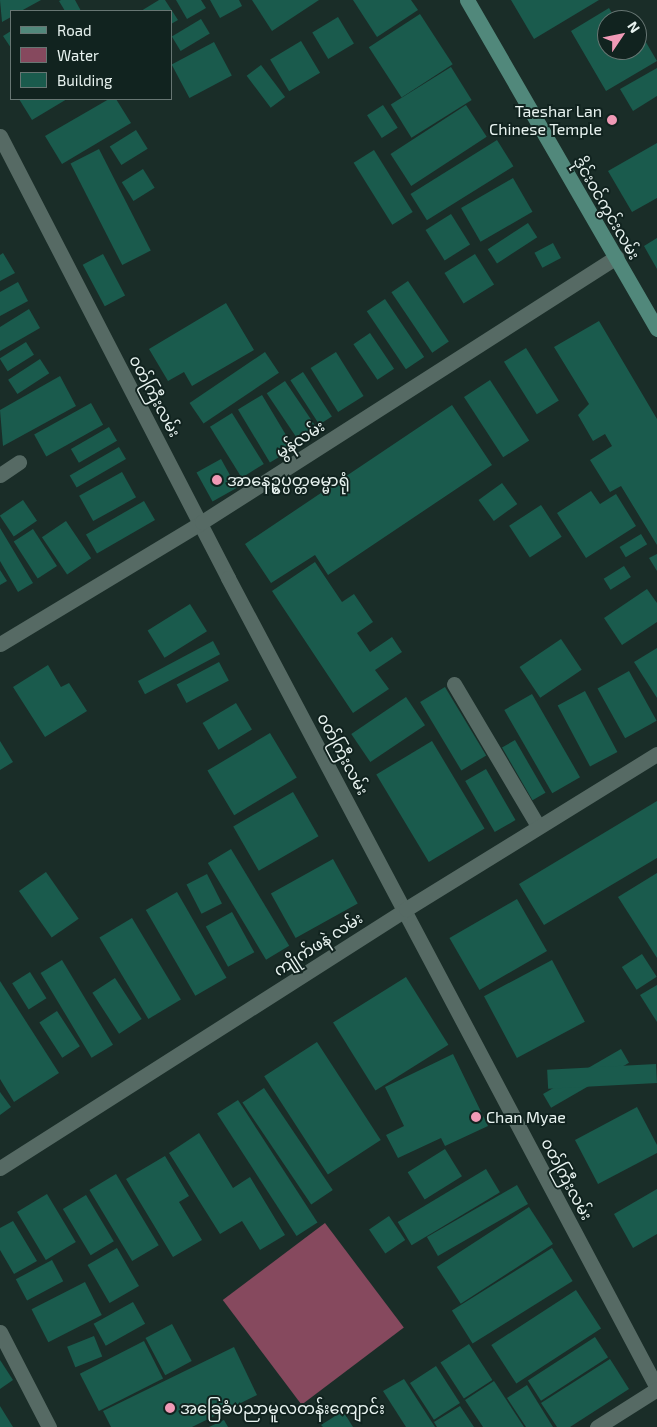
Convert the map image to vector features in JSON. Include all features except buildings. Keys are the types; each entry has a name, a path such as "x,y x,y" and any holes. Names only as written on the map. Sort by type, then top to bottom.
{"street":[{"name":"ဒိုင်းဝင်ကွင်းလမ်း","path":"467,0 657,329"},
{"name":"၀တ်ကြီးလမ်း","path":"0,136 657,1389"},
{"name":"မွန်လမ်း","path":"0,644 202,522 616,257"},
{"path":"0,475 18,462"},
{"path":"454,684 538,826"},
{"name":"ကျိုက်ဖနဲ လမ်း","path":"0,1168 406,909 657,754"},
{"path":"0,1332 49,1427"},
{"path":"597,1427 657,1389"}],"water":[{"path":"325,1223 404,1328 302,1405 223,1300"}],"place":[{"name":"Taeshar Lan Chinese Temple","path":"612,120"},
{"name":"အာနေဥ္စပ္ပတ္တဓမ္မာရုံ","path":"217,480"},
{"name":"Chan Myae","path":"476,1117"},
{"name":"အခြေခံပညာမူလတန်းကျောင်း","path":"170,1408"}]}
